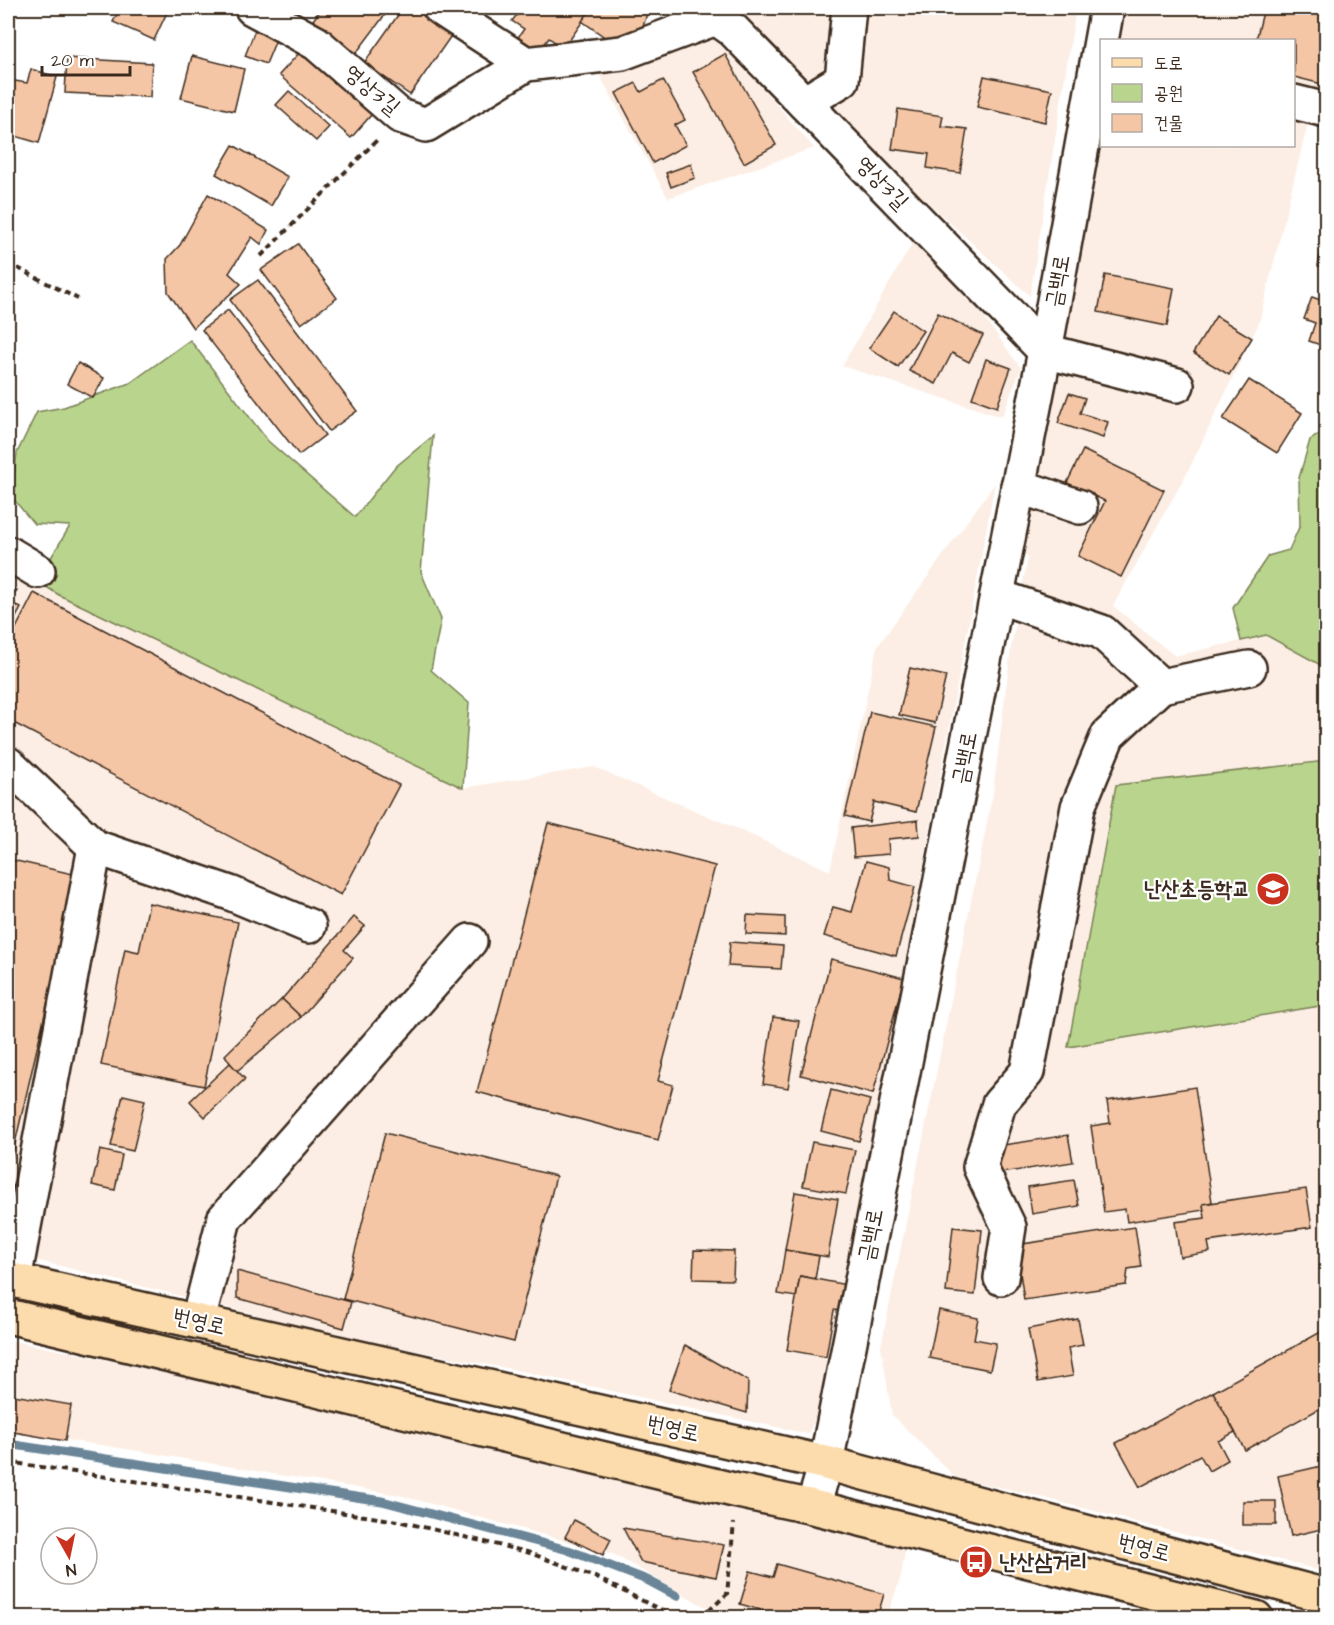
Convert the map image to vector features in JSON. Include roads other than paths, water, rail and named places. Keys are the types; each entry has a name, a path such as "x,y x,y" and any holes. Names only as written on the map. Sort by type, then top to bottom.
{"main road":[{"name":"번영로","path":"11,1279 826,1463 1326,1596"},
{"name":"번영로","path":"8,1316 813,1507 1256,1617"}],"street":[{"name":"영상3길","path":"252,8 316,44 400,116 426,125 526,64 622,53 715,13 1045,351"},
{"path":"440,8 526,64"},
{"path":"804,103 842,80 849,8"},
{"name":"금백로","path":"1102,39 1107,8"},
{"name":"금백로","path":"813,1507 826,1463 997,596 1100,51"},
{"path":"1295,102 1326,110"},
{"path":"1045,351 1177,385"},
{"path":"1018,486 1080,507"},
{"path":"8,553 38,571"},
{"path":"997,596 1102,632 1161,686"},
{"path":"1001,1278 1008,1227 980,1167 999,1104 1027,1072 1078,807 1108,735 1161,686 1249,668"},
{"path":"8,764 95,848 230,894 309,926"},
{"name":"번영로","path":"11,1279 95,848"},
{"path":"198,1321 224,1220 470,941"}],"waterway":[{"path":"8,1444 382,1501 568,1550 647,1580 677,1596"}],"place":[{"name":"난산초등학교","path":"1273,889"},
{"name":"난산삼거리","path":"976,1562"}]}
